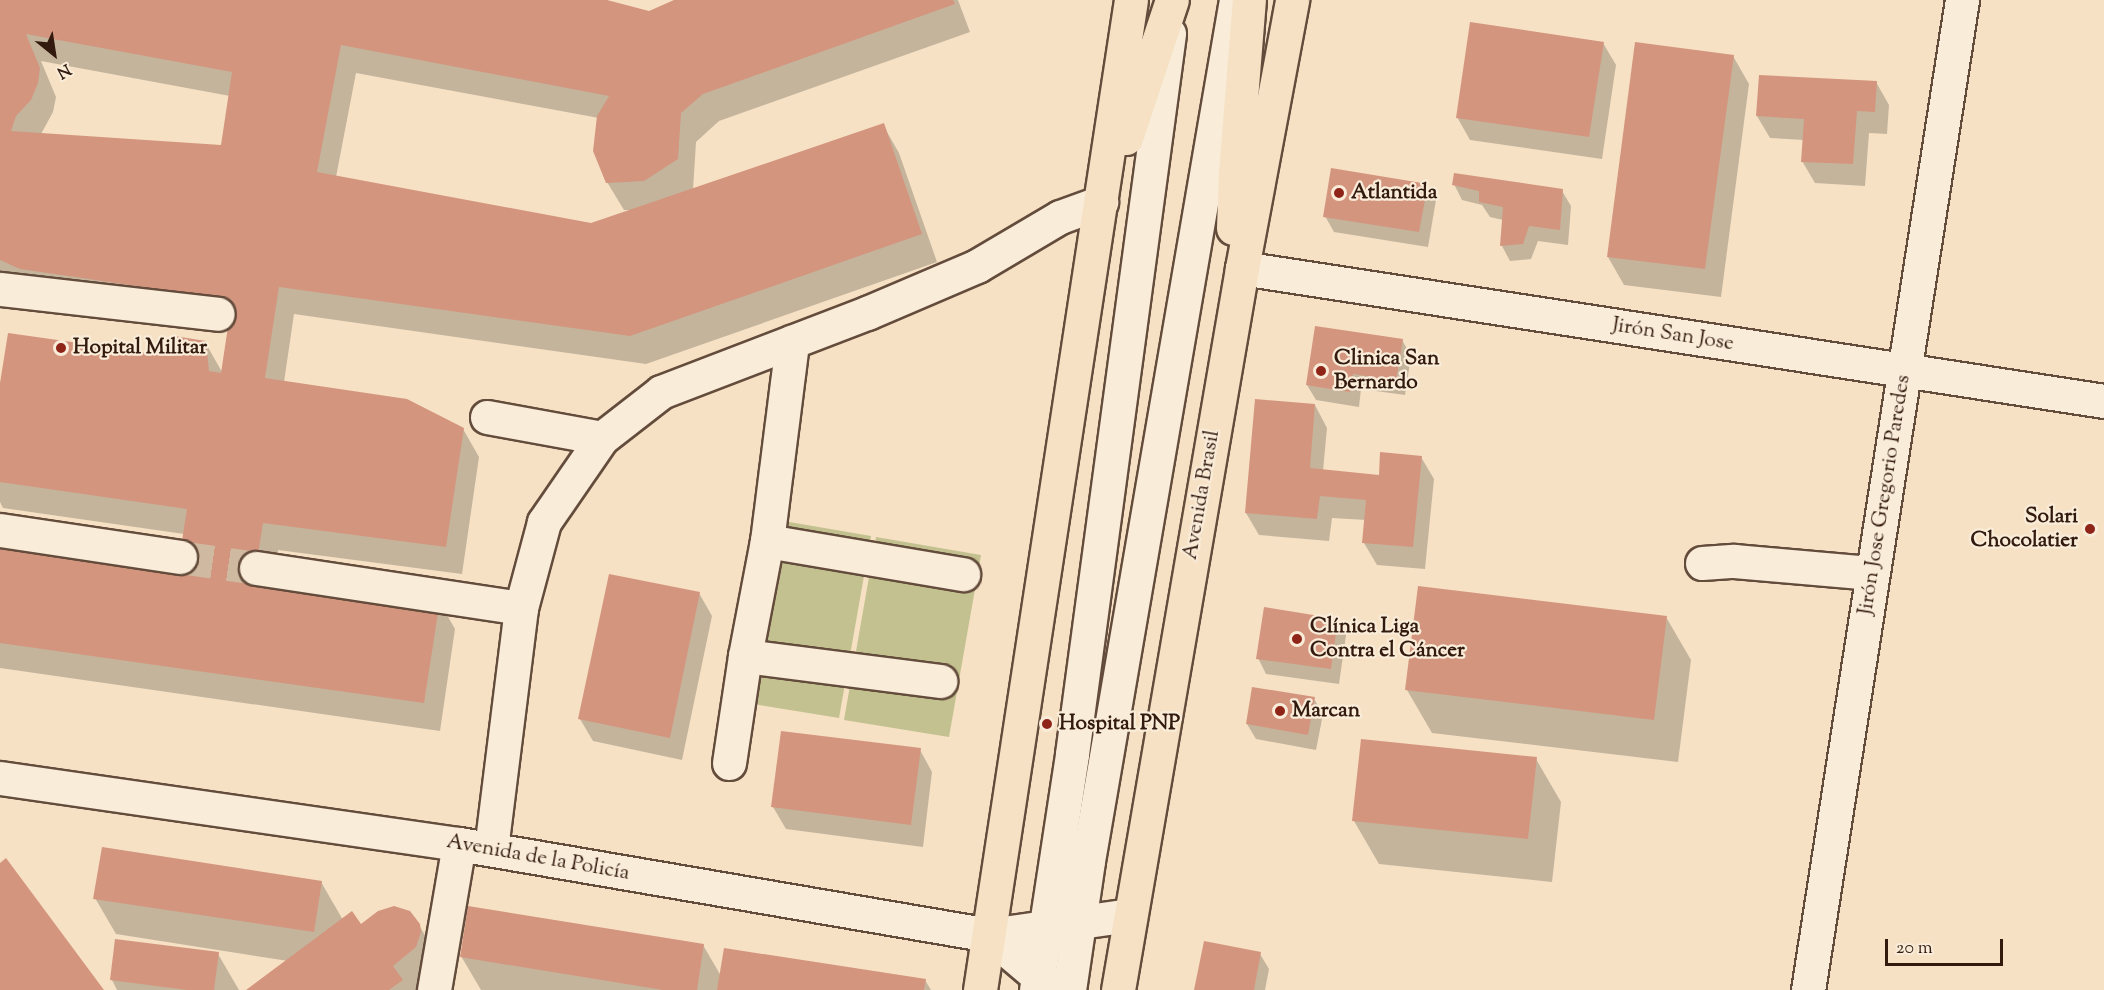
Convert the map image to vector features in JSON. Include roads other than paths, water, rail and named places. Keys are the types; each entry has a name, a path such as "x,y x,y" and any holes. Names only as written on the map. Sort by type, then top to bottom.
{"main road":[{"path":"980,990 1131,0"},
{"path":"1099,212 1173,0"},
{"path":"1242,268 1232,222 1249,0"},
{"name":"Avenida Brasil","path":"1118,990 1242,268 1292,0"}],"street":[{"path":"1043,986 1045,927 1075,730 1173,0"},
{"path":"1069,990 1236,0"},
{"name":"Jirón Jose Gregorio Paredes","path":"1808,990 1962,0"},
{"path":"434,990 475,846 522,608 544,522 602,438 661,392 792,342 977,266 1060,217 1099,212"},
{"name":"Jirón San Jose","path":"1242,268 2104,401"},
{"path":"0,289 218,314"},
{"path":"729,763 745,656 767,541 792,342"},
{"path":"487,417 602,438"},
{"path":"0,530 180,557"},
{"path":"767,541 963,574"},
{"path":"1702,563 1734,561 1872,573"},
{"path":"256,568 522,608"},
{"path":"745,656 940,681"},
{"name":"Avenida de la Policía","path":"0,778 475,846 989,934"},
{"path":"989,934 1130,915"},
{"path":"989,934 1043,986"}],"tunnel":[{"path":"180,557 256,568"}],"place":[{"name":"Atlantida","path":"1339,193"},
{"name":"Hopital Militar","path":"61,348"},
{"name":"Clinica San Bernardo","path":"1321,371"},
{"name":"Solari Chocolatier","path":"2090,529"},
{"name":"Clínica Liga Contra el Cáncer","path":"1297,639"},
{"name":"Marcan","path":"1280,711"},
{"name":"Hospital PNP","path":"1047,724"}]}
